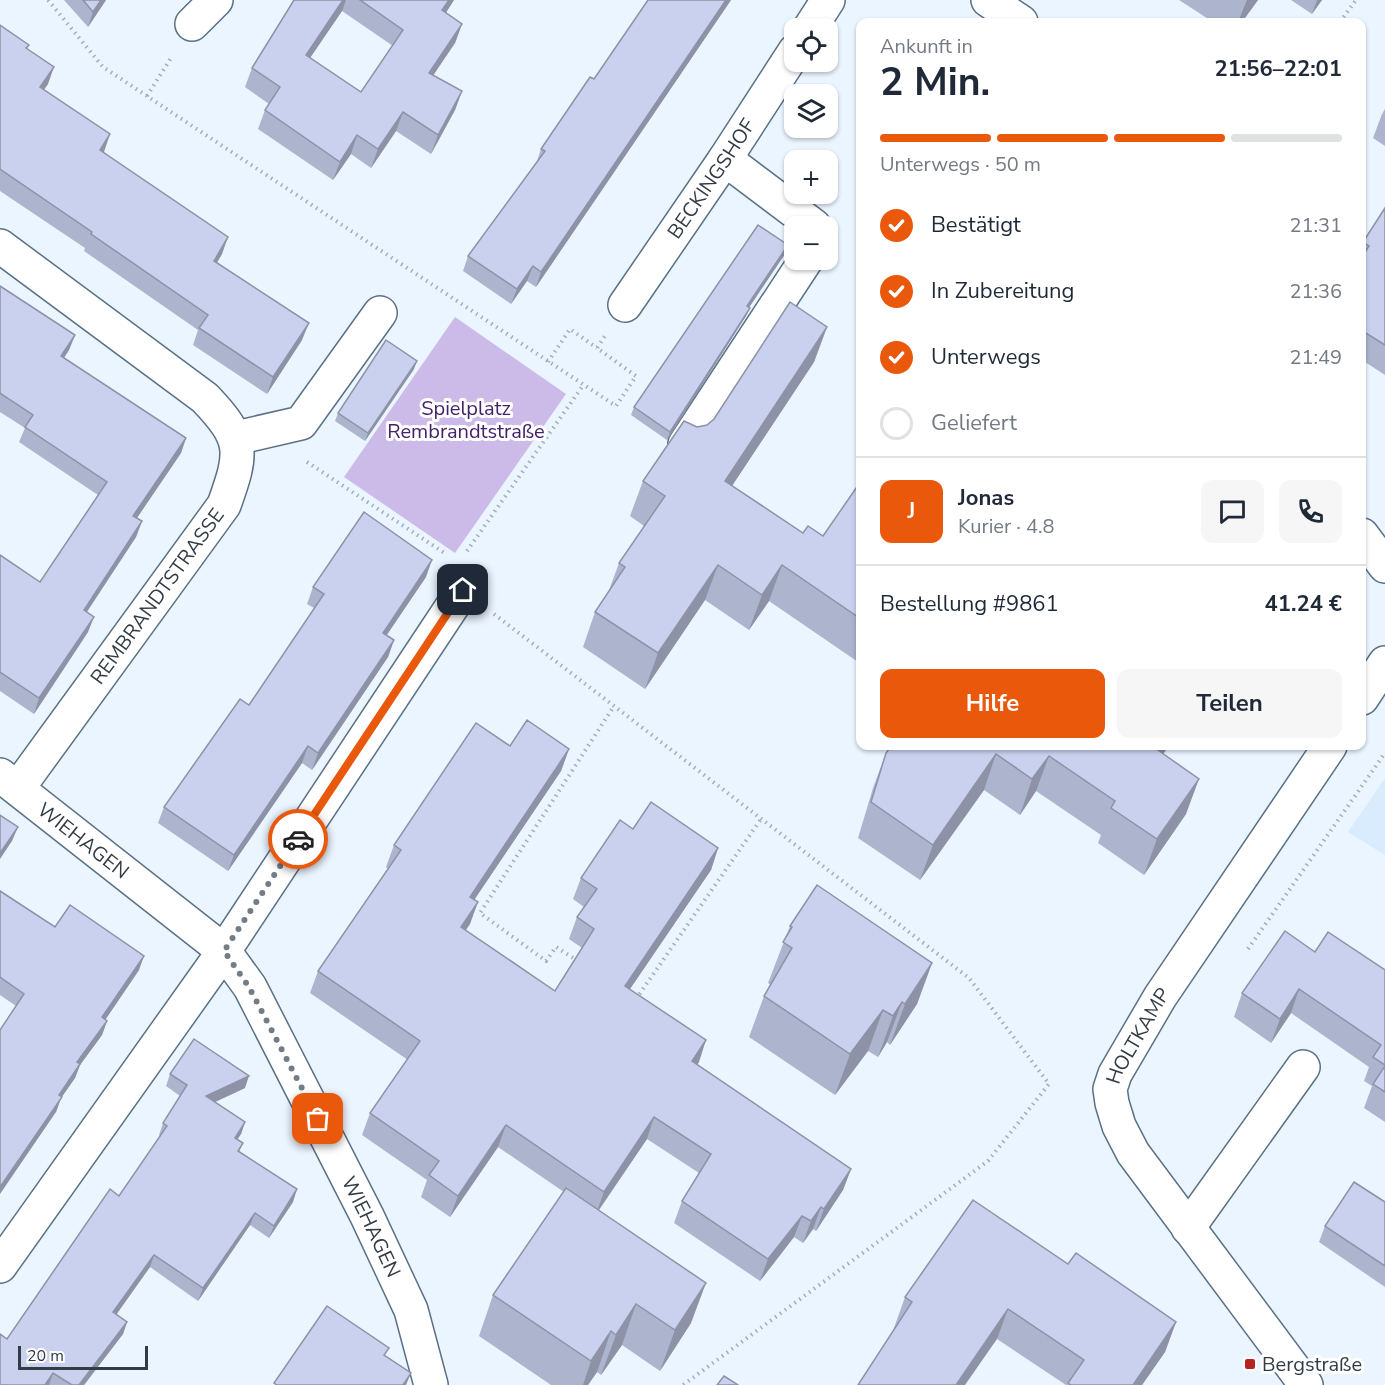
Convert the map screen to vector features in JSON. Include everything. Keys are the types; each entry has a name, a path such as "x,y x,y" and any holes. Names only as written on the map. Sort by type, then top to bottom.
{"street":[{"path":"192,24 216,0"},
{"path":"816,18 828,0"},
{"path":"988,0 1015,18"},
{"name":"BECKINGSHOF","path":"625,305 784,68"},
{"path":"725,159 801,216"},
{"path":"0,246 205,398 227,421 236,438 301,423 380,313"},
{"path":"685,444 799,270"},
{"name":"REMBRANDTSTRASSE","path":"9,782 224,505 238,467 236,438"},
{"path":"1366,540 1385,566"},
{"path":"0,1266 224,951 461,577"},
{"path":"1366,692 1385,663"},
{"name":"HOLTKAMP","path":"1306,1385 1133,1153 1119,1126 1110,1089 1115,1074 1160,997 1327,750"},
{"name":"WIEHAGEN","path":"9,782 224,951 249,987 368,1216 411,1310 431,1385"},
{"path":"1188,1228 1304,1067"}],"path":[{"path":"48,0 103,67 548,362 616,406 636,376 570,330 548,362"},
{"path":"1343,18 1356,0"},
{"path":"147,96 192,24"},
{"path":"597,348 625,305"},
{"path":"461,577 584,384"},
{"path":"306,462 461,577 614,706 969,978 1049,1084 987,1161 683,1385"},
{"path":"586,967 556,947 546,961 480,913 614,706"},
{"path":"1248,949 1385,753"},
{"path":"626,993 636,999 761,819"}],"shaded area":[{"path":"1385,778 1385,855 1348,832"}],"green space":[{"name":"Spielplatz Rembrandtstraße","path":"455,317 566,394 455,553 344,477"}],"building":[{"path":"83,0 101,0 93,12"},
{"path":"294,0 343,0 306,55 361,92 403,30 360,0 449,0 442,10 462,24 429,73 462,91 438,135 403,112 378,149 357,135 340,162 265,110 280,87 252,68"},
{"path":"648,0 726,0 541,272 533,266 517,289 468,256 545,151 541,149 590,77 594,79"},
{"path":"0,25 29,45 26,48 54,67 40,87 110,134 100,150 228,237 214,261 309,323 273,377 199,328 208,315 0,169"},
{"path":"1385,208 1385,345 1366,333 1366,251 1369,246 1366,244 1366,237"},
{"path":"758,225 784,242 784,251 747,306 750,308 670,432 634,407"},
{"path":"0,286 75,335 61,356 186,438 133,516 142,521 84,610 94,617 39,698 0,672 0,555 40,582 107,482 25,427 33,415 0,393"},
{"path":"790,302 827,327 725,481 803,533 808,526 823,536 856,488 856,616 782,565 762,595 718,565 658,653 595,612 625,567 619,563 665,496 643,481 684,421 697,427 707,425 714,419"},
{"path":"386,340 417,361 368,433 338,413"},
{"path":"364,512 432,560 383,633 394,640 318,753 308,746 234,855 164,807 240,699 249,705 324,594 313,587"},
{"path":"527,720 569,749 470,897 478,902 461,927 555,991 594,929 577,917 597,889 581,878 620,820 633,829 651,802 718,848 625,986 706,1040 692,1061 851,1169 824,1209 821,1207 811,1221 802,1216 768,1259 682,1201 711,1154 654,1117 604,1192 506,1125 458,1196 429,1175 439,1161 370,1113 420,1041 318,971 401,850 394,845 476,723 510,746"},
{"path":"888,750 1158,750 1199,779 1157,839 1111,808 1115,801 1049,756 1032,779 996,754 933,845 871,802"},
{"path":"0,815 18,827 0,853"},
{"path":"817,885 932,963 905,1004 902,1002 893,1016 883,1010 850,1054 764,996 792,948 783,942 792,927 790,926"},
{"path":"0,891 55,927 70,905 144,956 102,1017 107,1021 77,1062 80,1064 59,1095 62,1097 0,1187 0,1030 24,994 0,977"},
{"path":"1285,931 1315,952 1328,932 1385,970 1385,1065 1373,1057 1381,1045 1299,989 1280,1019 1242,993"},
{"path":"194,1039 249,1076 206,1096 245,1122 235,1138 243,1143 238,1151 297,1189 274,1226 255,1213 203,1288 154,1255 113,1312 127,1322 79,1385 72,1385 53,1373 45,1385 0,1385 0,1334 7,1339 110,1189 119,1196 167,1126 163,1123 187,1085 170,1074"},
{"path":"1385,1066 1385,1092 1373,1084"},
{"path":"1354,1182 1385,1202 1385,1266 1325,1226"},
{"path":"566,1188 706,1283 675,1330 636,1304 616,1335 611,1331 591,1361 493,1295"},
{"path":"973,1200 1068,1264 1076,1253 1176,1322 1133,1385 1071,1385 1068,1383 1084,1360 1008,1309 956,1385 858,1385 912,1302 905,1297"},
{"path":"327,1306 389,1348 384,1355 411,1373 403,1385 277,1385 274,1383"},
{"path":"724,1376 738,1385 717,1385"}],"way so far":[{"path":"298,839 224,951 249,987 318,1119"}],"place":[{"name":"Bergstraße","path":"1250,1364"}],"route":[{"path":"298,839 463,590"}]}
